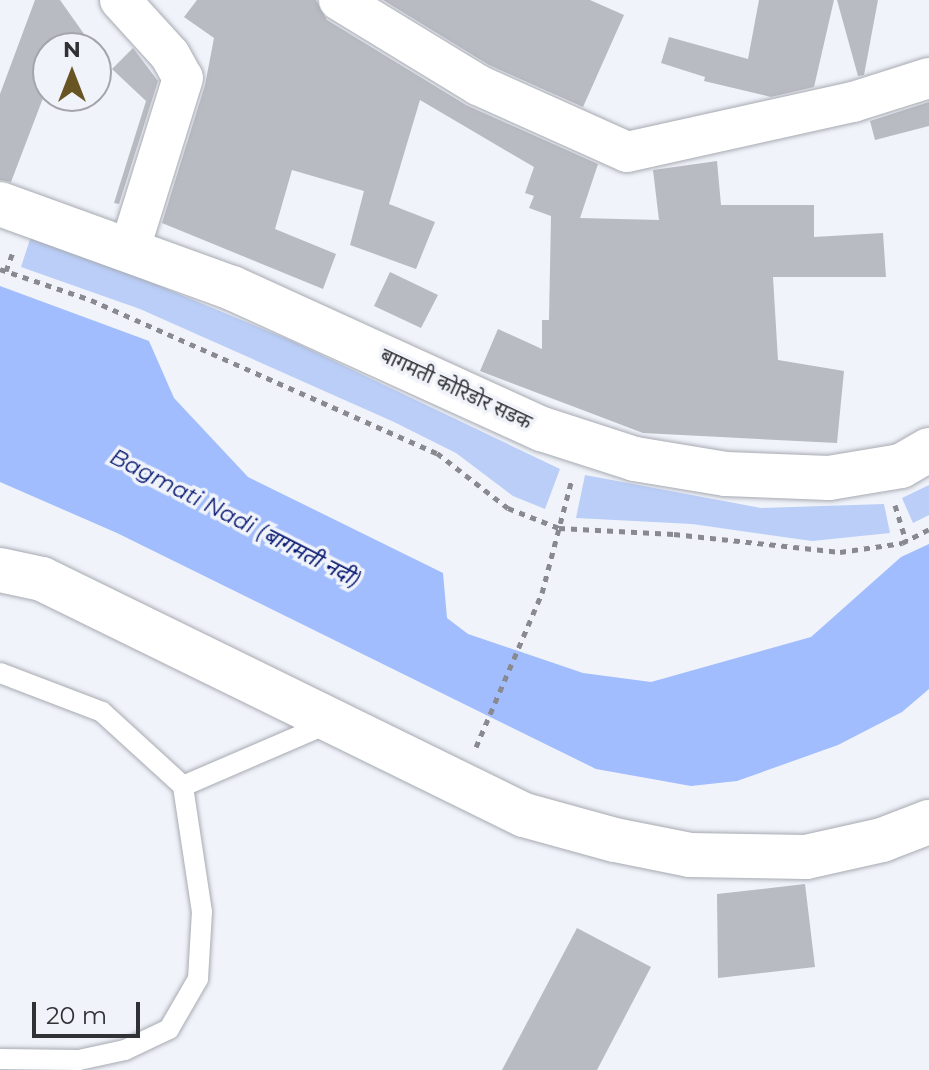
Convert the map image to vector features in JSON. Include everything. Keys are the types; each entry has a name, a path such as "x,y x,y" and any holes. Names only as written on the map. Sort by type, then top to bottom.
{"main road":[{"name":"बागमती कोरिडोर सडक","path":"0,204 321,326 585,444 682,467 779,478 864,474 901,466 929,450"},
{"path":"0,570 42,579 329,723 524,815 690,855 806,857 882,840 929,822"}],"street":[{"path":"120,0 170,55 183,78 129,251"},
{"path":"339,0 478,85 627,152 853,102 929,78"}],"lane":[{"path":"0,673 102,712 183,786 202,912 198,979 169,1029 125,1050 79,1060 0,1059"},
{"path":"183,786 329,723"}],"path":[{"path":"0,269 91,300 437,453 508,508 559,528 674,534 840,552 902,543 929,529"},
{"path":"487,722 542,593 585,444"}],"shaded area":[{"path":"32,233 292,341 560,469 545,509 513,496 456,453 394,422 140,309 21,267"},
{"path":"585,475 761,508 884,504 890,533 812,541 692,524 576,518"},
{"path":"929,485 929,515 913,523 902,498"}],"water":[{"name":"Bagmati Nadi (बागमती नदी)","path":"0,286 149,341 174,398 248,477 443,573 447,618 468,634 583,673 651,682 811,637 901,557 929,544 929,689 902,712 838,745 737,781 691,786 596,769 117,533 0,482"}],"building":[{"path":"35,0 60,0 83,32 32,32 32,112 38,112 11,182 0,180 0,94"},
{"path":"197,0 316,0 327,20 466,105 598,164 580,218 659,220 653,170 717,161 721,205 814,205 814,237 883,233 886,277 773,277 778,360 844,371 837,443 643,433 480,371 498,329 542,349 542,320 549,320 551,216 529,208 534,196 525,193 534,167 420,100 389,204 435,222 416,269 350,245 364,191 292,170 275,229 336,254 323,289 162,223 205,85 214,38 184,17"},
{"path":"383,0 590,0 624,15 583,107 489,65"},
{"path":"759,0 834,0 814,87 771,97 704,81 705,77 661,63 669,37 748,59"},
{"path":"837,0 878,0 864,75 858,76"},
{"path":"133,48 158,81 119,204 114,203 146,101 112,69"},
{"path":"929,102 929,126 875,140 870,121"},
{"path":"390,272 438,295 421,328 374,306"},
{"path":"805,884 815,967 718,978 717,894"},
{"path":"577,928 651,967 597,1070 502,1070"}]}
